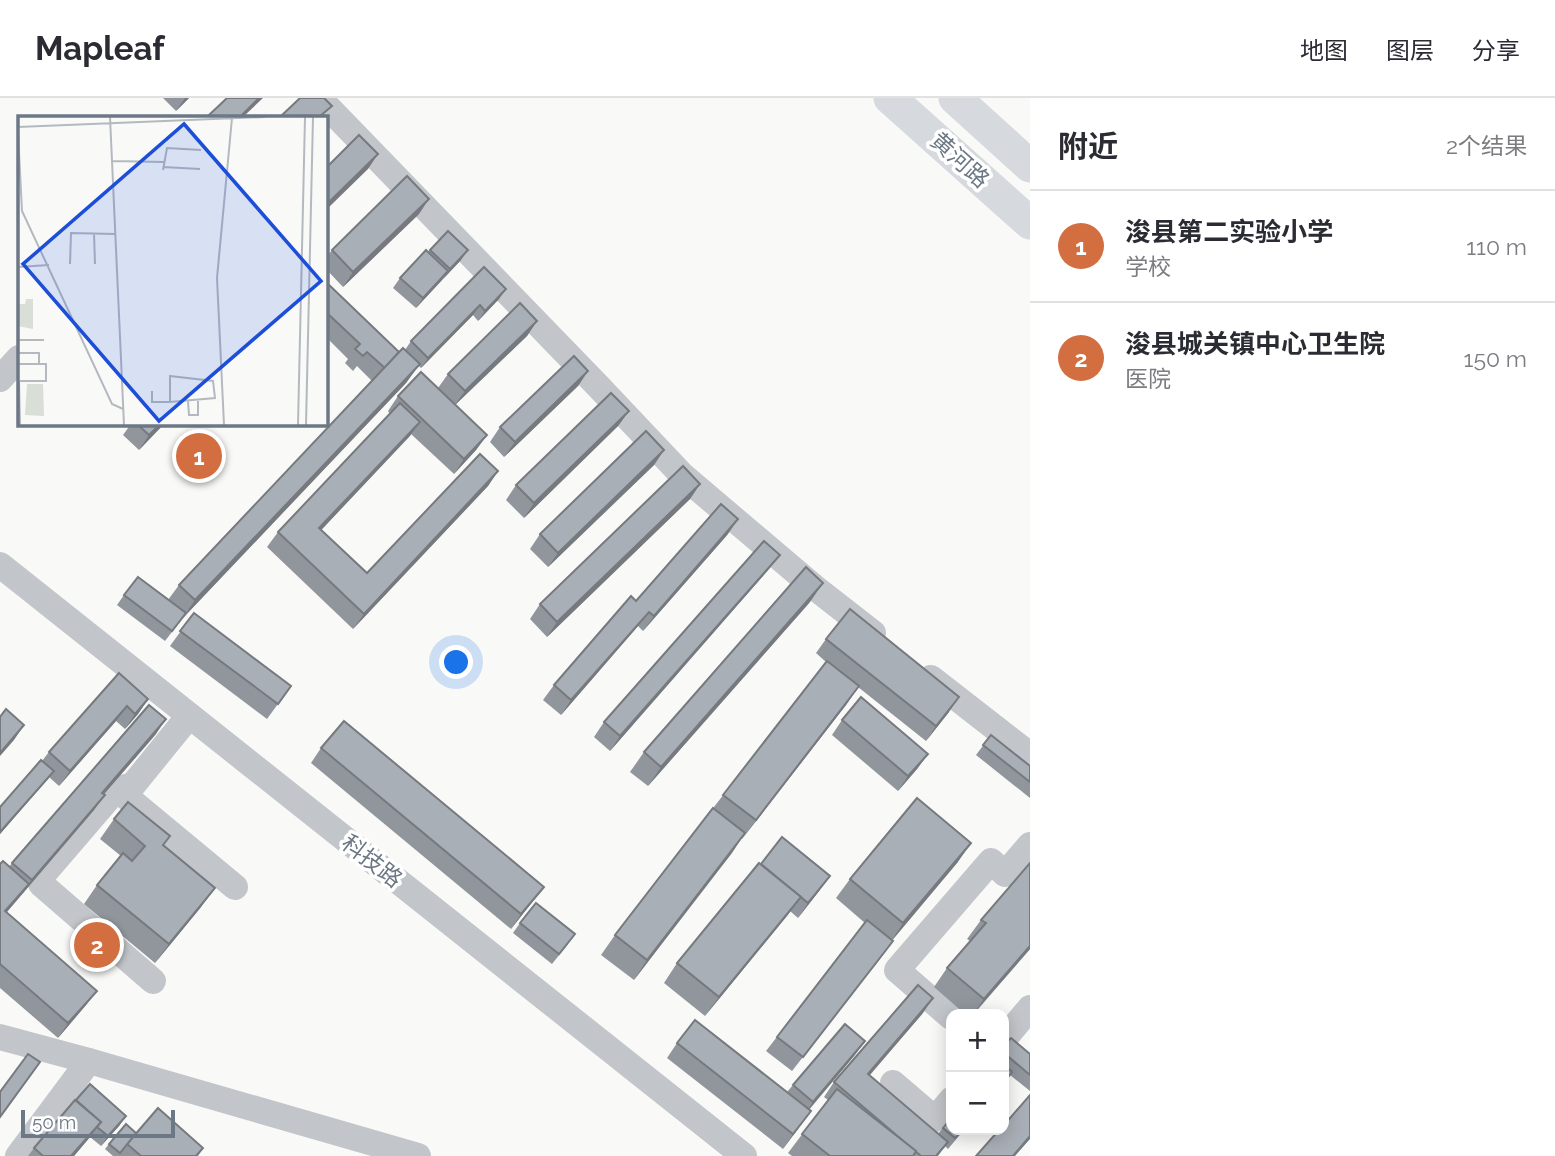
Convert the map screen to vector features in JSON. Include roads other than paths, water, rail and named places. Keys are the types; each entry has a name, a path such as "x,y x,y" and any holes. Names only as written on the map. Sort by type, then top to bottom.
{"main road":[{"name":"黄河路","path":"890,98 1030,223"},
{"name":"黄河路","path":"954,98 1030,166"}],"street":[{"path":"318,98 682,475 814,587 889,645"},
{"path":"0,379 18,359"},
{"name":"科技路","path":"0,565 744,1156"},
{"path":"911,662 1030,755"},
{"path":"153,981 41,884 40,878 113,793 133,785 189,716"},
{"path":"118,790 235,887"},
{"path":"946,1013 897,970 991,861 1005,874 1030,845"},
{"path":"1009,1032 1030,1008"},
{"path":"0,1037 418,1156"},
{"path":"18,1156 89,1061"},
{"path":"893,1083 934,1119 946,1106"}],"place":[{"name":"浚县第二实验小学","path":"199,456"},
{"name":"浚县城关镇中心卫生院","path":"97,945"}]}
